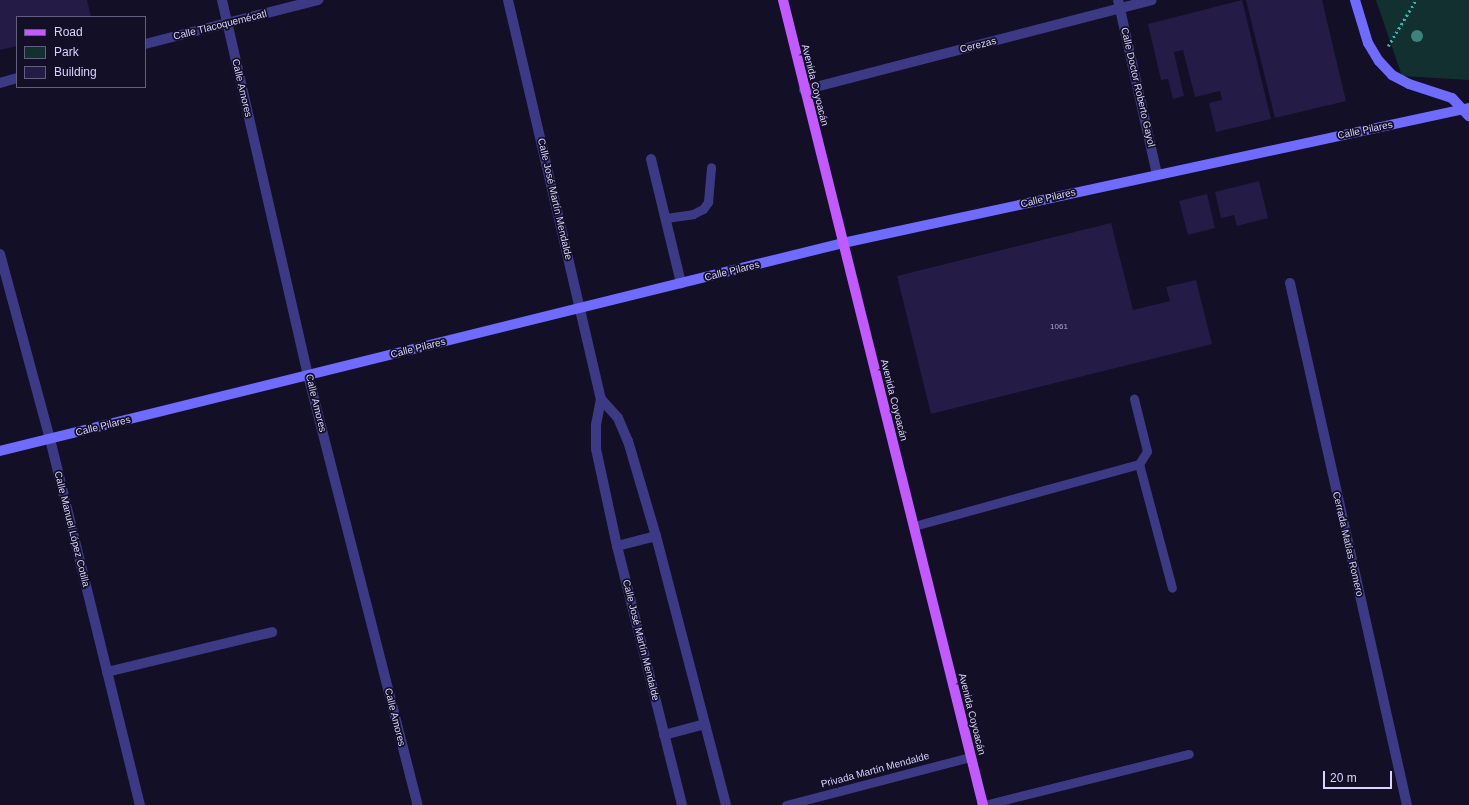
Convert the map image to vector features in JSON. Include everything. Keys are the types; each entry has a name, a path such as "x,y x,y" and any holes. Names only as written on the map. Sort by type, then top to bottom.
{"main road":[{"name":"Avenida Coyoacán","path":"782,0 983,805"}],"street":[{"name":"Calle Amores","path":"222,0 308,375 418,805"},
{"name":"Calle Tlacoquemécatl","path":"146,44 318,0"},
{"name":"Calle José Martín Mendalde","path":"508,0 601,399 596,425 596,448 618,546 682,805"},
{"name":"Cerezas","path":"804,90 1119,4 1152,0"},
{"path":"1355,0 1368,43 1379,61 1392,75 1409,84 1452,98 1468,111"},
{"name":"Calle Doctor Roberto Gayol","path":"1119,4 1157,174"},
{"path":"0,82 16,78"},
{"name":"Calle Pilares","path":"0,451 843,243 1157,174 1468,111"},
{"path":"652,159 681,283"},
{"name":"Calle Manuel López Cotilla","path":"0,254 50,439 140,805"},
{"name":"Cerrada Matías Romero","path":"1290,283 1407,805"},
{"name":"Calle José Martín Mendalde","path":"601,399 618,418 628,441 656,536 726,805"},
{"path":"618,546 656,536"},
{"path":"107,672 272,632"},
{"path":"664,735 705,724"}],"lane":[{"path":"666,218 693,214 703,209 708,202 711,167"},
{"path":"1134,399 1146,451 1139,464 1172,588"},
{"path":"914,526 1139,464"},
{"path":"983,805 1189,754"},
{"name":"Privada Martín Mendalde","path":"786,805 970,757"}],"path":[{"path":"1379,61 1416,0"}],"green space":[{"path":"1376,0 1469,0 1469,80 1402,76"}],"building":[{"path":"0,0 87,0 91,16 16,16 16,46 0,50"},
{"path":"1242,0 1271,119 1216,132 1209,103 1222,100 1220,91 1195,97 1183,50 1174,52 1184,96 1173,99 1168,79 1161,80 1148,24"},
{"path":"1246,0 1322,0 1346,101 1275,118"},
{"path":"1259,181 1268,218 1237,226 1234,215 1221,218 1215,192"},
{"path":"1207,194 1215,228 1188,235 1179,201"},
{"path":"1111,223 1133,310 1170,301 1166,287 1196,280 1212,344 931,414 897,276"}]}
